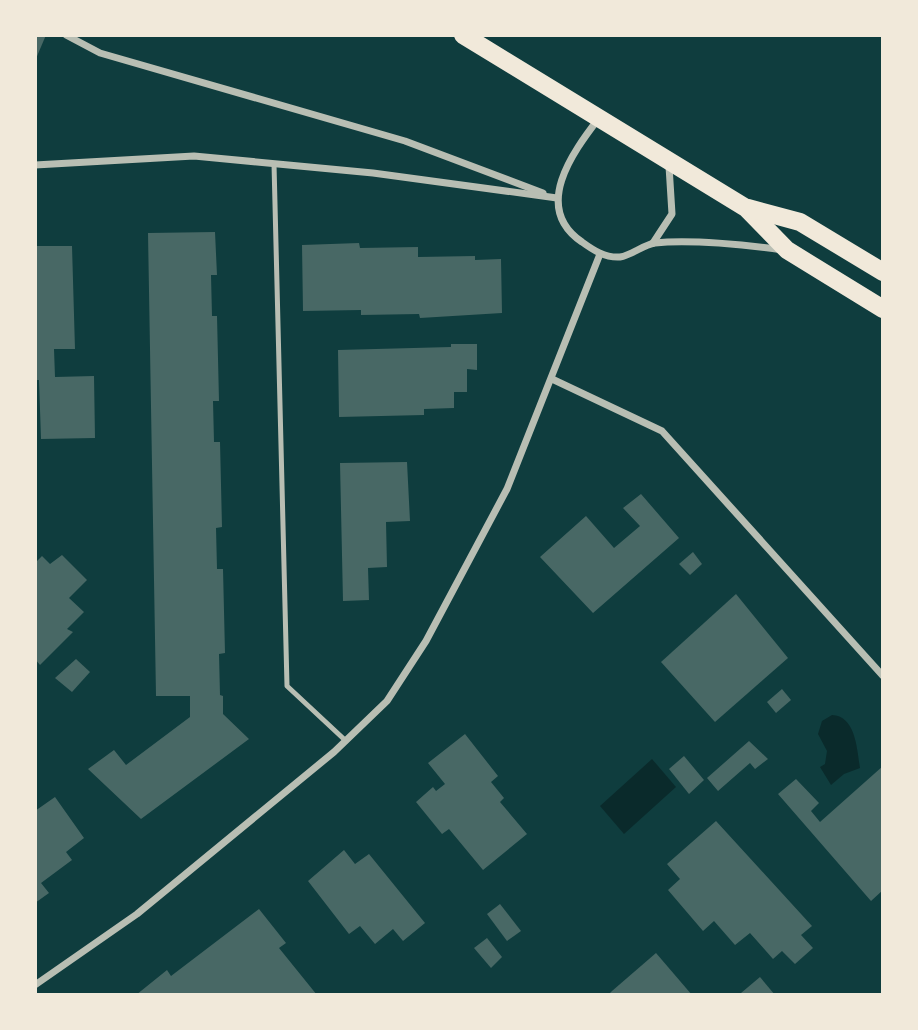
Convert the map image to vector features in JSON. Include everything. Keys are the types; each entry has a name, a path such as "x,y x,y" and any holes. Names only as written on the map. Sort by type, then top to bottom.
{"main road":[{"path":"463,35 746,208 787,250 883,309"},
{"path":"746,208 800,222 883,272"}],"street":[{"path":"66,35 100,53 405,141 557,198"},
{"path":"599,118 572,157 561,179 557,198 568,233 600,254 621,257 653,243 753,246 787,250"},
{"path":"35,165 194,156 373,173 557,198"},
{"path":"653,243 672,214 673,191 668,159"},
{"path":"35,985 137,914 346,741 387,701 426,641 507,489 600,254"},
{"path":"552,379 662,431 883,676"}],"lane":[{"path":"274,164 286,687 346,741"}],"water":[{"path":"832,715 840,717 851,727 860,768 844,774 831,785 820,767 825,764 827,751 818,734 822,721"},
{"path":"652,759 676,787 624,834 600,806"}],"building":[{"path":"35,35 46,35 35,61"},
{"path":"215,232 217,275 211,275 212,316 217,316 219,401 213,401 214,442 220,442 222,527 216,528 217,569 223,569 225,653 219,654 220,695 223,696 223,714 249,739 141,819 88,769 114,750 126,765 190,717 190,696 156,696 148,233"},
{"path":"359,243 360,248 418,247 418,257 475,256 475,260 501,259 502,313 420,318 419,314 361,315 361,310 303,311 302,245"},
{"path":"35,246 72,246 75,349 54,349 55,377 94,376 95,438 41,439 39,380 35,380"},
{"path":"451,344 477,344 477,370 467,369 467,392 454,392 454,408 424,409 424,415 339,417 338,350 451,347"},
{"path":"407,462 410,521 386,522 387,567 368,568 369,600 343,601 340,463"},
{"path":"641,494 679,538 593,613 540,557 586,516 614,548 640,526 623,508"},
{"path":"693,552 702,564 690,575 679,564"},
{"path":"62,555 87,580 69,598 84,612 67,629 73,632 40,665 35,659 35,563 42,556 50,564"},
{"path":"736,594 788,658 715,722 661,662"},
{"path":"76,659 90,672 72,692 55,678"},
{"path":"782,689 791,700 776,713 767,702"},
{"path":"465,734 498,776 491,782 504,798 500,802 527,834 483,870 449,829 442,834 416,802 433,787 436,791 445,784 428,763"},
{"path":"749,741 768,759 755,769 750,763 718,791 707,778"},
{"path":"684,756 704,780 689,794 669,769"},
{"path":"883,766 883,890 871,901 778,794 796,779 819,803 811,811 820,822"},
{"path":"55,797 84,838 66,852 72,860 41,883 49,893 35,903 35,811"},
{"path":"716,821 812,926 801,935 813,948 795,964 782,951 773,959 750,933 735,945 714,921 703,931 668,890 680,879 667,864"},
{"path":"344,850 355,864 369,854 425,923 403,941 393,929 375,944 360,926 349,934 308,881"},
{"path":"500,904 521,931 507,941 487,914"},
{"path":"259,909 286,943 279,948 317,995 136,995 167,970 171,976"},
{"path":"487,938 502,957 491,968 474,948"},
{"path":"656,953 692,995 608,995 612,991"},
{"path":"760,977 775,995 741,993"}]}
